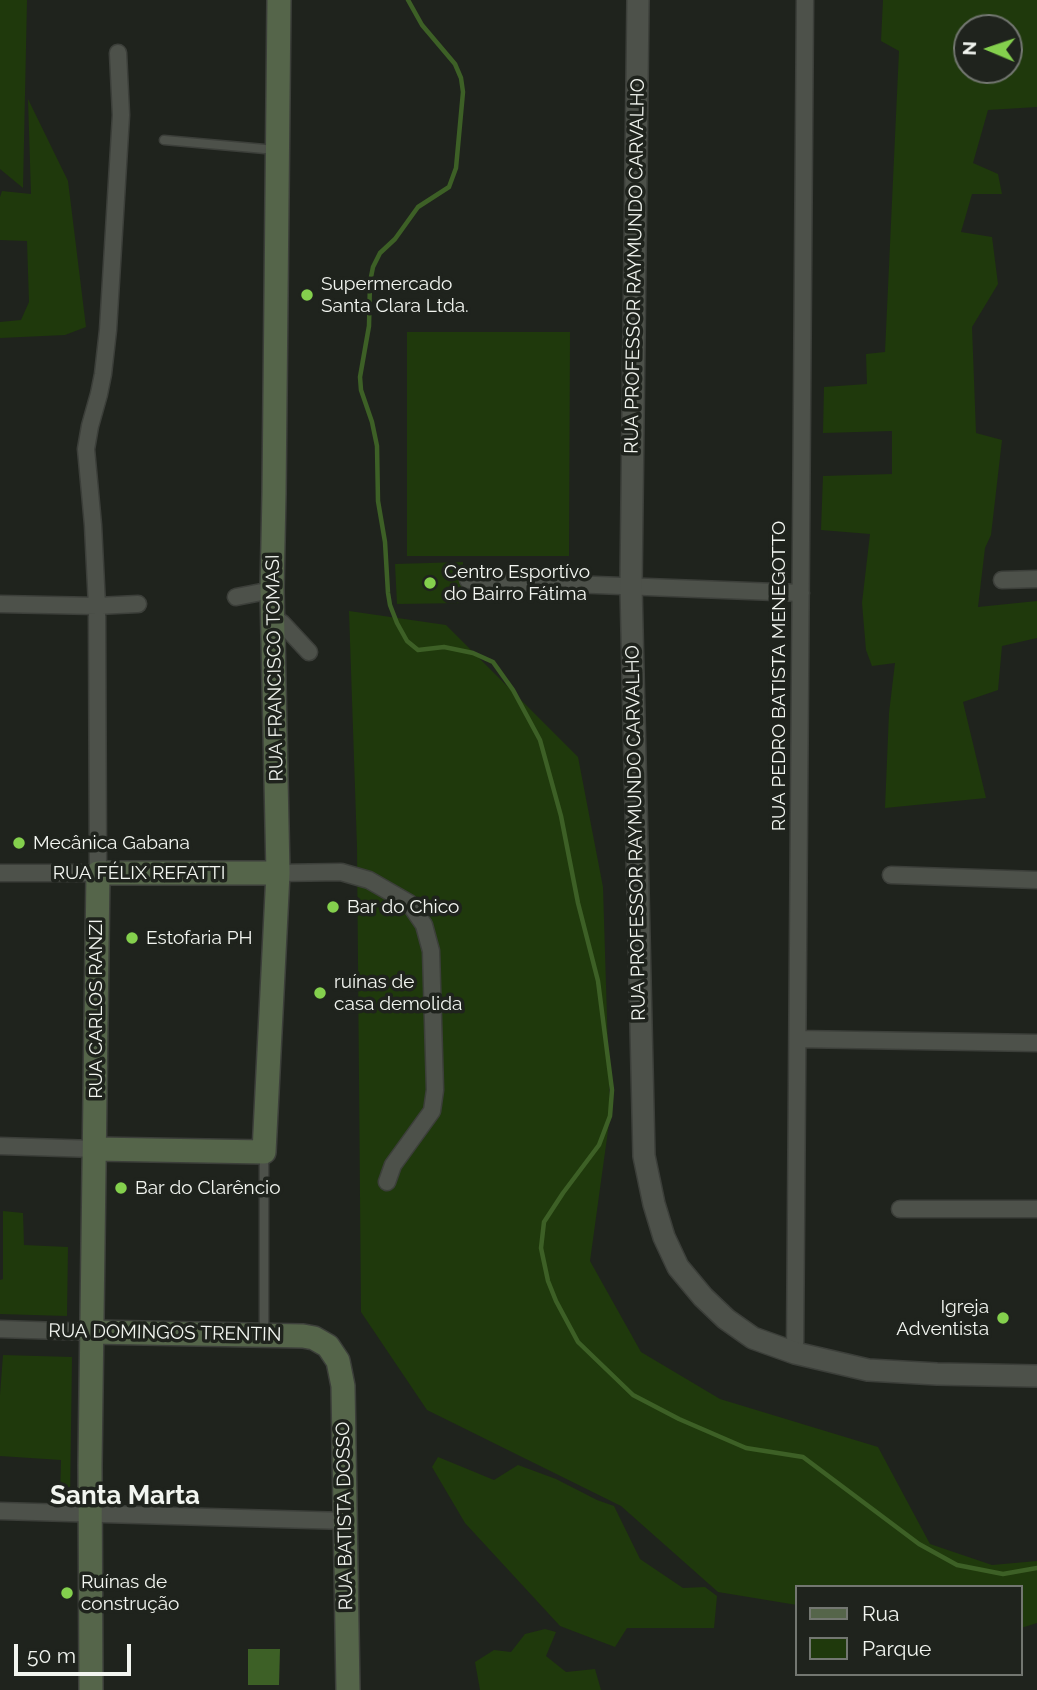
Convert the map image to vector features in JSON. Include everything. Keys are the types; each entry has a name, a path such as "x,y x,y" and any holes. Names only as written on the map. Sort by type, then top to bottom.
{"main road":[{"name":"RUA FRANCISCO TOMASI","path":"264,1152 278,873 272,590 279,0"},
{"name":"RUA FÉLIX REFATTI","path":"98,873 278,873"},
{"name":"RUA CARLOS RANZI","path":"91,1690 90,1514 98,873"},
{"path":"95,1149 264,1152"},
{"name":"RUA DOMINGOS TRENTIN","path":"92,1332 303,1336 314,1338 328,1346"},
{"name":"RUA BATISTA DOSSO","path":"328,1346 338,1361 343,1386 348,1690"}],"street":[{"name":"RUA PROFESSOR RAYMUNDO CARVALHO","path":"638,0 631,586 644,1156 654,1204 664,1237 678,1267 703,1297 726,1319 752,1338 795,1353 868,1370 1037,1376"},
{"name":"RUA PEDRO BATISTA MENEGOTTO","path":"795,1353 805,0"},
{"name":"RUA CARLOS RANZI","path":"98,873 97,606 86,449 99,394 108,330 121,115 118,53"},
{"path":"1002,580 1037,579"},
{"path":"468,580 801,593"},
{"path":"236,597 272,590"},
{"path":"0,604 138,604"},
{"path":"272,616 309,652"},
{"path":"278,873 341,872 369,880 410,903 424,925 431,951 435,1090 432,1111 393,1165 387,1182"},
{"name":"RUA FÉLIX REFATTI","path":"0,873 98,873"},
{"path":"891,875 1037,880"},
{"path":"798,1039 1037,1043"},
{"path":"0,1146 95,1149"},
{"path":"900,1209 1037,1209"},
{"name":"RUA DOMINGOS TRENTIN","path":"0,1329 92,1332"},
{"path":"0,1511 346,1521"}],"lane":[{"path":"164,140 278,150"},
{"name":"RUA FRANCISCO TOMASI","path":"264,1152 264,1335"}],"green space":[{"path":"0,0 27,0 23,188 0,169"},
{"path":"883,0 1037,0 1037,107 988,110 973,163 998,174 1002,194 972,194 961,232 992,237 998,284 972,327 976,433 1002,440 991,535 985,548 978,607 1037,601 1037,638 1002,646 998,690 963,702 986,798 885,808 889,713 895,663 872,666 866,650 862,603 870,534 821,530 823,476 892,474 892,431 823,433 824,387 867,384 866,354 885,352 899,51 881,41"},
{"path":"28,99 68,181 86,327 65,335 0,338 0,322 21,320 29,302 27,241 0,240 2,191 31,194"},
{"path":"407,332 570,332 569,556 407,556"},
{"name":"Centro Esportívo do Bairro Fátima","path":"463,562 464,603 397,604 395,564"},
{"path":"349,611 446,625 578,757 603,887 610,1116 590,1261 641,1352 720,1399 878,1447 930,1544 992,1565 1037,1561 1037,1623 1023,1627 1023,1585 796,1585 796,1605 718,1592 621,1506 427,1410 361,1312 357,847"},
{"path":"3,1211 23,1213 24,1245 68,1247 67,1316 0,1314"},
{"path":"3,1355 72,1357 70,1502 60,1499 61,1460 0,1456"},
{"path":"438,1457 494,1480 518,1465 614,1506 640,1559 683,1588 705,1587 717,1596 714,1628 627,1628 615,1647 560,1626 465,1523 432,1467"},
{"path":"545,1629 556,1632 546,1656 566,1672 595,1669 601,1690 480,1690 475,1662 494,1650 511,1652 525,1634"}],"shaded area":[{"path":"248,1649 280,1649 279,1685 248,1685"}],"waterway":[{"path":"408,0 422,25 455,64 461,78 463,92 456,168 449,187 418,207 395,239 380,253 373,267 369,326 360,377 361,390 377,446 378,501 385,542 388,593 397,623 407,641 418,650 444,647 473,653 493,662 513,690 540,740 561,816 578,903 598,981 612,1090 610,1116 599,1145 544,1222 541,1248 548,1281 556,1301 578,1342 633,1395 679,1419 746,1448 803,1457 919,1544 957,1565 1003,1574 1037,1568"}],"place":[{"name":"Supermercado Santa Clara Ltda.","path":"307,295"},
{"name":"Centro Esportívo do Bairro Fátima","path":"430,583"},
{"name":"Mecânica Gabana","path":"19,843"},
{"name":"Bar do Chico","path":"333,907"},
{"name":"Estofaria PH","path":"132,938"},
{"name":"ruínas de casa demolida","path":"320,993"},
{"name":"Bar do Clarêncio","path":"121,1188"},
{"name":"Igreja Adventista","path":"1003,1318"},
{"name":"Ruínas de construção","path":"67,1593"}],"district":[{"name":"Santa Marta","path":"125,1496"}]}
